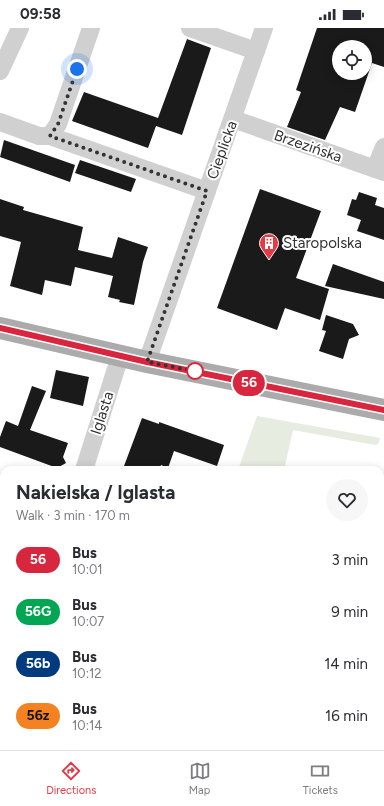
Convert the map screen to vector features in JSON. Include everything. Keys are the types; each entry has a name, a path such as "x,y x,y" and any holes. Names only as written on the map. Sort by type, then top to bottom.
{"main road":[{"path":"0,328 147,362 384,410"}],"street":[{"path":"0,71 20,28"},
{"path":"50,136 58,124 91,28"},
{"path":"190,28 256,51"},
{"name":"Cieplicka","path":"147,362 264,28"},
{"name":"Brzezińska","path":"233,119 380,171"},
{"path":"0,122 39,136 50,136 207,191"},
{"path":"380,171 384,147"},
{"name":"Iglasta","path":"85,466 120,356"}],"shaded area":[{"path":"257,416 380,438 378,444 375,445 293,430 285,466 239,466"}],"building":[{"path":"317,28 384,28 384,67 372,63 372,40 332,40 332,80 366,80 355,112 340,107 325,140 287,127 301,92 296,90"},
{"path":"187,39 211,48 182,135 156,126 148,148 72,121 84,92 158,118"},
{"path":"4,140 75,165 70,182 0,157"},
{"path":"80,160 136,179 131,192 75,173"},
{"name":"Staropolska","path":"260,189 321,211 296,278 329,289 320,320 285,308 277,330 217,308"},
{"path":"359,192 377,198 375,205 384,208 384,240 357,231 361,220 347,215 352,199 356,200"},
{"path":"0,199 24,207 23,210 83,227 78,250 112,258 118,237 148,247 143,262 134,305 119,302 120,300 108,297 113,276 75,267 71,286 45,280 42,295 10,286 21,242 0,236"},
{"path":"333,264 384,282 384,299 325,286"},
{"path":"326,315 353,324 359,335 349,339 343,359 319,351 326,331 322,330"},
{"path":"56,370 89,377 83,406 50,398"},
{"path":"32,386 46,391 30,430 68,443 63,457 66,463 61,466 52,466 0,447 0,437 6,421 18,426"},
{"path":"142,418 159,424 159,422 224,445 217,466 174,451 169,466 124,466"}],"bus line":[{"name":"56","path":"0,328 147,362 384,410"}],"place":[{"name":"Staropolska","path":"269,260"}],"route":[{"path":"77,69 58,124 50,136 207,191 147,362 195,371"}]}
